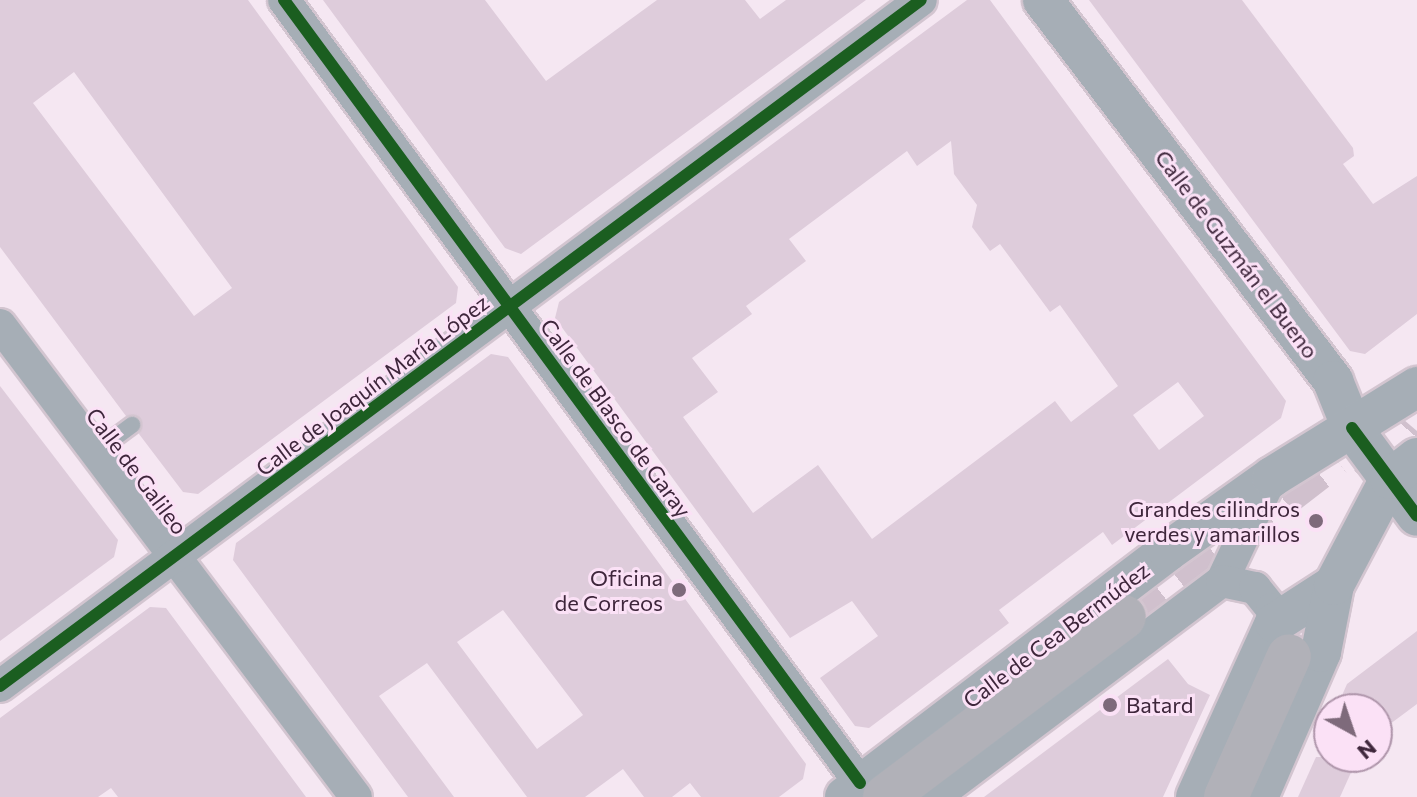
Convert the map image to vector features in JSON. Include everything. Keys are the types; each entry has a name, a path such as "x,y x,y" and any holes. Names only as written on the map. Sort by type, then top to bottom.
{"main road":[{"name":"Calle de Cea Bermúdez","path":"863,792 1124,617"},
{"path":"1226,797 1282,639"}],"street":[{"name":"Calle de Blasco de Garay","path":"284,0 863,792"},
{"name":"Calle de Joaquín María López","path":"0,686 921,0"},
{"name":"Calle de Guzmán el Bueno","path":"1043,0 1333,381 1352,428 1404,468 1417,516"},
{"name":"Calle de Galileo","path":"0,325 356,797"},
{"name":"Calle de Cea Bermúdez","path":"863,792 1272,477 1417,387"},
{"path":"1196,797 1282,639 1334,585 1404,468"},
{"path":"935,797 1222,581 1272,477"},
{"path":"1222,581 1255,588 1272,609 1282,639"},
{"path":"1258,797 1321,652 1334,585"}],"lane":[{"path":"97,451 132,425"}],"building":[{"path":"0,0 248,0 458,287 456,303 198,494 183,492 139,434 141,419 126,416 0,247","holes":["74,72 232,288 194,316 33,103"]},
{"path":"323,0 485,0 546,81 657,0 745,0 760,19 786,0 866,0 521,254 505,248"},
{"path":"967,0 990,0 1286,401 1281,418 1112,545 1103,532 999,610 1009,623 869,728 855,726 820,678 878,636 852,601 790,638 555,318 559,302","holes":["951,141 954,174 977,205 972,227 990,251 1000,244 1050,312 1060,305 1118,386 1071,422 1055,401 872,539 818,465 753,513 683,417 718,392 692,358 752,314 746,306 806,261 789,239 907,151 917,166","1178,382 1204,416 1159,450 1133,415"]},
{"path":"1089,0 1242,0 1353,148 1354,156 1343,164 1373,204 1417,176 1417,314 1365,354 1350,351"},
{"path":"491,354 508,357 806,764 803,779 779,797 701,797 690,783 672,797 644,797 623,769 585,797 527,797 427,663 379,696 454,797 408,797 233,560 236,543","holes":["503,610 583,715 537,749 457,642"]},
{"path":"0,386 118,540 114,557 0,641"},
{"path":"150,607 166,608 306,797 118,797 111,788 98,797 0,797 0,718"},
{"path":"1417,631 1417,704 1393,722 1393,693 1343,693 1347,684"},
{"path":"1168,659 1188,684 1210,695 1163,797 984,797"},
{"path":"1313,764 1313,773 1351,773 1340,797 1298,797"}],"tunnel":[{"path":"1371,485 1417,431"},
{"path":"1124,617 1333,456"}],"cycle path":[{"path":"284,0 860,783"},
{"path":"0,686 921,0"},
{"path":"1352,428 1417,516"}],"place":[{"name":"Grandes cilindros verdes y amarillos","path":"1316,521"},
{"name":"Oficina de Correos","path":"679,590"},
{"name":"Batard","path":"1110,705"}]}
